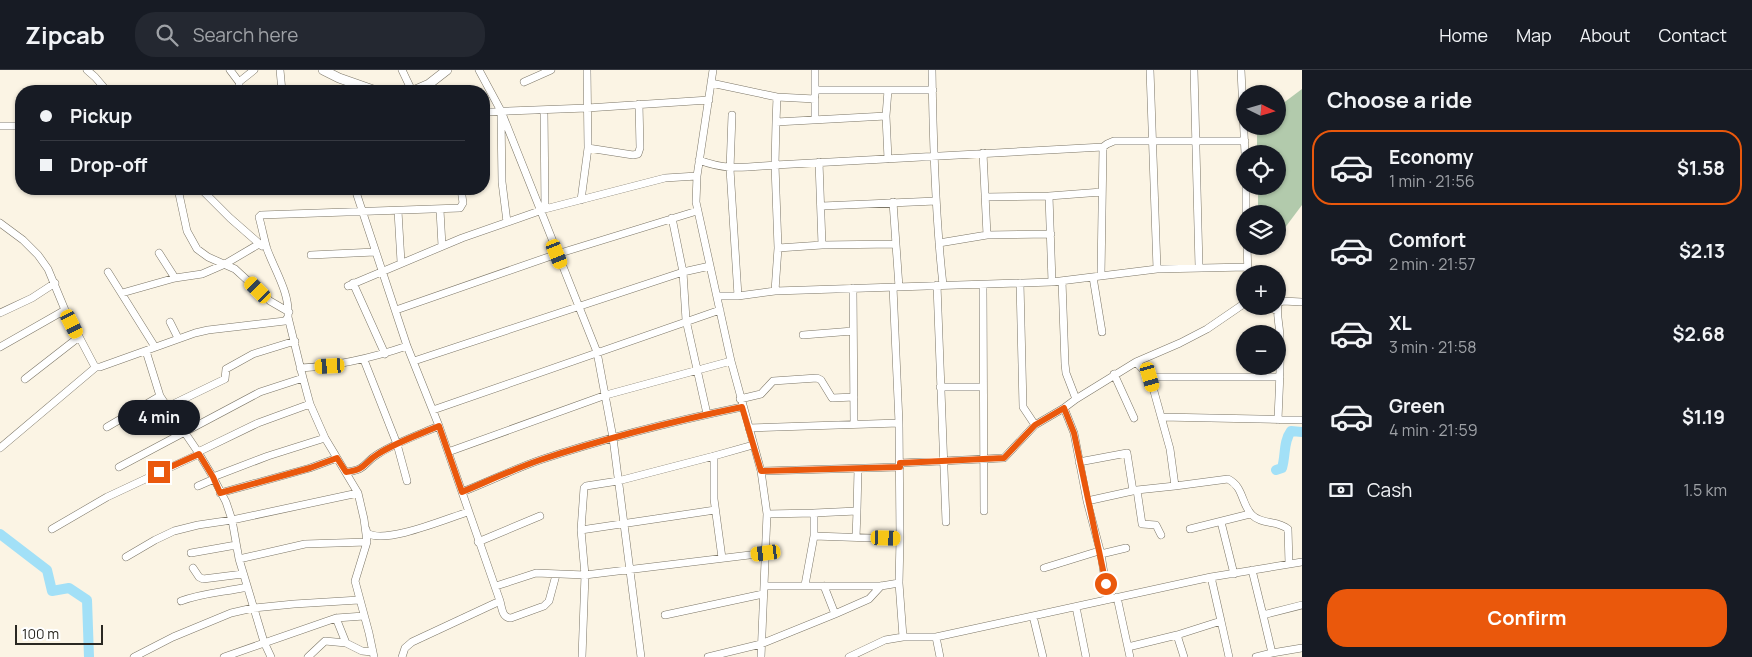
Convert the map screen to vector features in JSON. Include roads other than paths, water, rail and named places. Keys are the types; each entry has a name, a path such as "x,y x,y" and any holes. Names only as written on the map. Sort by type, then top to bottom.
{"main road":[{"path":"323,70 338,74 363,85"},
{"path":"427,85 447,70"}],"street":[{"path":"87,70 102,85"},
{"path":"230,70 239,82 254,70"},
{"path":"280,70 281,85"},
{"path":"402,70 409,85"},
{"path":"479,70 487,85"},
{"path":"524,82 540,72 551,70"},
{"path":"581,200 588,148 587,70"},
{"path":"713,70 697,176 697,211 740,399 761,471 767,514 761,657"},
{"path":"815,118 816,70"},
{"path":"932,70 933,157 939,243 940,387 946,522"},
{"path":"1150,70 1157,269"},
{"path":"1194,70 1199,267"},
{"path":"1241,70 1245,145"},
{"path":"711,83 778,97 815,99"},
{"path":"490,90 501,111 543,210 557,254 597,352 613,438 641,657"},
{"path":"816,90 933,90"},
{"path":"888,90 886,116 888,159"},
{"path":"775,291 778,248 775,165 778,97"},
{"path":"490,112 587,108 709,100"},
{"path":"588,148 633,155 638,154 640,148 639,104"},
{"path":"543,210 544,110"},
{"path":"501,111 502,182 508,222"},
{"path":"732,115 730,168 738,296"},
{"path":"776,122 815,118 886,116"},
{"path":"0,126 15,126"},
{"path":"1102,332 1097,276 1104,148 1107,144 1114,141 1245,141"},
{"path":"699,160 714,166 730,168 1104,148"},
{"path":"983,153 987,235"},
{"path":"819,162 822,246"},
{"path":"385,354 351,284 442,246 543,210 664,178 697,176"},
{"path":"985,197 1049,196 1102,192"},
{"path":"179,195 186,231 197,249 208,257 235,269 288,315"},
{"path":"207,195 258,244 267,248"},
{"path":"356,195 408,346 439,426 478,542 496,586 504,616 511,618 544,606 549,601 556,575"},
{"path":"461,195 462,206 460,208 261,215 259,217 267,248 283,288 302,378 310,404 325,438 358,493 367,533 372,536 383,536 406,532 468,512"},
{"path":"1049,196 1052,282"},
{"path":"822,206 936,201"},
{"path":"892,202 895,244 900,465 898,583 903,637"},
{"path":"440,210 442,246"},
{"path":"398,211 401,262"},
{"path":"396,310 557,254 697,211"},
{"path":"672,218 683,272 686,320 707,414"},
{"path":"0,224 23,240 38,256 55,283 65,310 96,367"},
{"path":"939,243 987,235 1051,234"},
{"path":"122,293 175,278 202,274 225,264 258,244"},
{"path":"778,248 895,244"},
{"path":"311,255 375,252"},
{"path":"159,254 175,278"},
{"path":"414,361 683,272 710,266"},
{"path":"717,296 738,296 775,291 1052,282 1157,269 1199,267 1236,269"},
{"path":"108,272 155,346"},
{"path":"1062,281 1064,364 1076,398"},
{"path":"0,313 32,298 55,283"},
{"path":"1020,283 1023,407 1035,425"},
{"path":"983,285 984,511"},
{"path":"853,288 854,424"},
{"path":"1286,301 1302,302"},
{"path":"761,471 858,469 984,458 1004,458 1035,425 1064,408 1076,398 1136,362 1180,343 1206,329 1236,309"},
{"path":"0,347 65,310"},
{"path":"433,410 686,320 720,310"},
{"path":"0,448 96,367 146,351 178,338 208,330 283,322 288,315"},
{"path":"170,322 178,338"},
{"path":"803,335 853,331"},
{"path":"25,379 79,337"},
{"path":"167,407 226,379 226,369 245,358 295,341"},
{"path":"300,368 330,366 364,360 408,346"},
{"path":"146,351 160,396 214,478 232,520 243,574 264,642 271,657"},
{"path":"364,360 397,444 407,481"},
{"path":"448,452 606,396 731,361"},
{"path":"1136,362 1150,377 1170,449 1175,486"},
{"path":"1114,374 1134,418"},
{"path":"1150,377 1280,377 1278,420"},
{"path":"120,467 260,392 302,378"},
{"path":"740,399 761,394 773,381 817,378 821,380 832,398 854,397"},
{"path":"940,387 983,387"},
{"path":"107,427 160,396"},
{"path":"52,529 107,497 258,422 310,404"},
{"path":"462,492 538,461 613,438 657,425 742,407"},
{"path":"1064,408 1074,433 1078,462 1100,552 1108,600"},
{"path":"1161,418 1302,420"},
{"path":"749,428 899,423"},
{"path":"346,472 361,469 376,455 439,426"},
{"path":"198,486 268,456 325,438"},
{"path":"582,657 585,575 581,530 584,488 753,445"},
{"path":"1078,462 1127,453 1142,524 1156,525 1161,535"},
{"path":"714,456 715,510 722,558"},
{"path":"220,493 310,468 337,458"},
{"path":"856,537 858,469"},
{"path":"1087,501 1135,490 1228,480 1235,483 1250,514 1260,521 1283,525 1288,529 1289,564"},
{"path":"126,557 154,540 174,531 358,493"},
{"path":"581,530 715,510"},
{"path":"767,514 857,511"},
{"path":"805,585 814,536 814,513"},
{"path":"1190,529 1250,514"},
{"path":"478,542 540,516"},
{"path":"1221,522 1234,574"},
{"path":"365,526 367,542 355,581 373,655"},
{"path":"814,536 900,539"},
{"path":"239,559 305,544 367,542"},
{"path":"191,553 236,545"},
{"path":"1044,568 1100,552 1126,548"},
{"path":"496,586 536,573 585,575 766,553"},
{"path":"849,657 885,640 903,637 936,636 1211,577 1302,562"},
{"path":"193,568 201,578 243,574"},
{"path":"1252,570 1272,653"},
{"path":"1211,577 1229,657"},
{"path":"665,615 764,590 805,585 881,586 898,583"},
{"path":"181,602 197,595 214,594 247,586"},
{"path":"824,586 835,614"},
{"path":"708,657 761,644 835,614 869,599 881,586"},
{"path":"1117,597 1130,657"},
{"path":"134,657 173,637 231,613 253,608 359,600"},
{"path":"402,657 405,648 412,642 500,601"},
{"path":"1263,615 1302,605"},
{"path":"1076,607 1086,657"},
{"path":"224,657 336,618 364,616"},
{"path":"1033,616 1043,657"},
{"path":"336,618 346,643"},
{"path":"1128,647 1177,635 1221,621"},
{"path":"1177,635 1184,657"},
{"path":"936,636 940,657"},
{"path":"308,657 325,641 346,643 373,655"},
{"path":"1256,657 1302,648"}],"waterway":[{"path":"1276,470 1282,468 1288,435 1291,431 1302,432"},
{"path":"0,534 47,570 52,591 69,588 87,600 89,657"}]}
